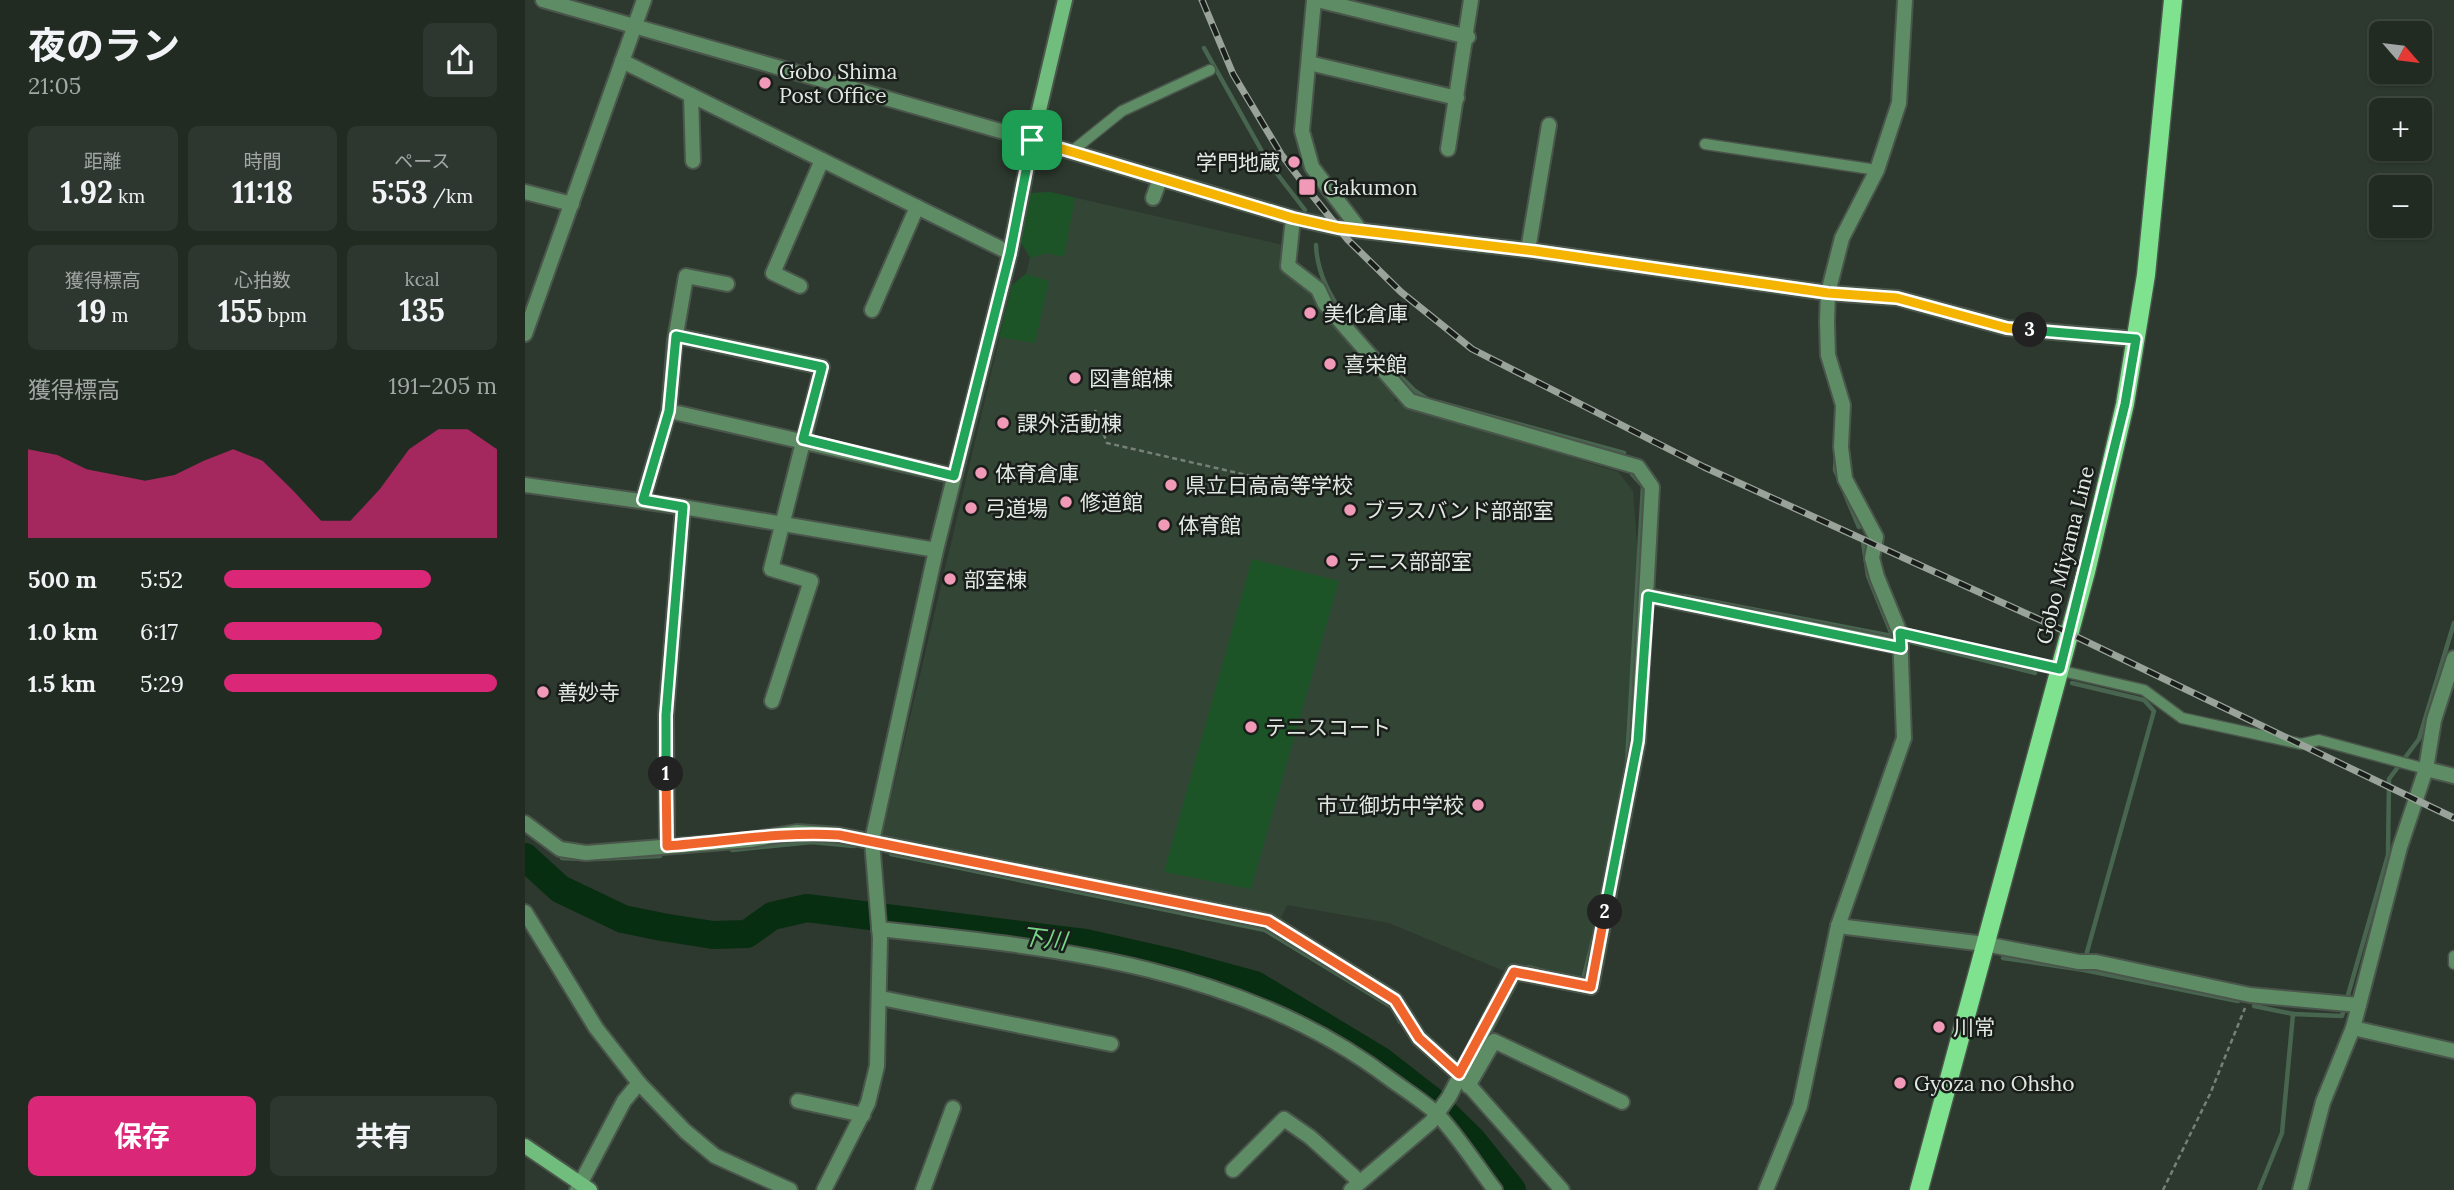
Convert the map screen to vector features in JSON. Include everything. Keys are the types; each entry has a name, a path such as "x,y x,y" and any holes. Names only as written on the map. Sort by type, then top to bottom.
{"main road":[{"name":"Gobo Miyama Line","path":"1919,1190 2060,669 2110,469 2146,275 2173,0"}],"street":[{"path":"543,0 1293,218 1360,230 1528,250 1828,293 1897,298 2007,328 2136,339"},
{"path":"525,334 645,0"},
{"path":"824,1190 863,1115 877,1066 881,998 872,841 936,550 1010,253 1032,140 1065,0"},
{"path":"1360,230 1312,167 1303,131 1316,0 1468,37"},
{"path":"1448,149 1468,37 1471,0"},
{"path":"1766,1190 1800,1106 1838,926 1904,738 1900,640 1872,558 1876,537 1845,479 1841,447 1843,405 1828,355 1828,293 1842,238 1877,170 1899,103 1905,0"},
{"path":"622,61 1010,253"},
{"path":"1309,63 1457,98"},
{"path":"691,95 693,161"},
{"path":"1528,250 1549,125"},
{"path":"800,286 773,273 822,160"},
{"path":"1153,198 1160,178"},
{"path":"525,192 572,204"},
{"path":"872,310 917,207"},
{"path":"1293,218 1288,266 1318,289 1325,304 1410,401 1638,467 1652,487 1638,741 1591,987 1514,972 1464,1080"},
{"path":"643,500 669,411 676,336 686,275 727,284"},
{"path":"676,336 822,367 771,569 811,581 772,701"},
{"path":"669,411 803,439 954,476"},
{"path":"525,485 643,500 936,550"},
{"path":"667,846 666,715 683,507"},
{"path":"1648,596 1900,640"},
{"path":"2300,1190 2323,1102 2353,1028 2400,847 2426,769 2434,720 2454,658"},
{"path":"2426,769 2454,776"},
{"path":"525,823 560,849 586,853 750,840 797,832 839,835 1268,921 1395,1000 1419,1038 1464,1080 1556,1188"},
{"path":"525,912 596,1028 639,1083 685,1131 715,1156 790,1190"},
{"path":"1838,926 1985,944 2079,962 2096,962 2249,995 2359,1005"},
{"path":"879,929 1004,942 1154,969 1245,997 1356,1052 1437,1114 1495,1190"},
{"path":"881,998 1111,1044"},
{"path":"2353,1028 2454,1051"},
{"path":"1233,1170 1283,1119 1310,1137 1355,1185 1437,1114 1495,1041 1622,1102"},
{"path":"525,1146 582,1188 624,1101 639,1083"},
{"path":"798,1101 863,1115"},
{"path":"923,1190 953,1108"}],"lane":[{"path":"1071,152 1122,111 1210,70"},
{"path":"1705,144 1877,170"},
{"path":"1900,640 2060,669 2144,690 2182,718 2301,744 2319,740 2426,769"},
{"path":"2454,956 2454,964"}],"path":[{"path":"1095,410 1107,443 1286,484"},
{"path":"2163,1190 2210,1094 2249,995"}],"shaded area":[{"name":"県立日高高等学校","path":"1050,192 1283,245 1283,269 1315,291 1369,359 1373,372 1396,393 1394,401 1618,472 1633,491 1641,596 1634,738 1586,984 1504,971 1389,923 1287,905 1281,918 1260,915 882,836 1012,285 1026,274 1030,258 1021,243 1031,193"}],"green space":[{"path":"1050,192 1075,198 1064,257 1046,253 1031,258 1021,243 1031,193"},
{"path":"1026,274 1049,281 1035,343 999,337 1012,285"},
{"name":"テニスコート","path":"1252,559 1339,581 1251,889 1164,872"}],"waterway":[{"path":"1204,48 1268,162 1305,210"},
{"path":"1316,245 1319,267 1327,287 1351,325 1414,390 1429,400"},
{"path":"1438,402 1624,453"},
{"path":"1836,454 1835,470 1839,479"},
{"path":"1627,763 1643,486 1632,474"},
{"path":"1845,494 1859,527"},
{"path":"1863,542 1868,576 1892,635"},
{"path":"1684,596 1892,636"},
{"path":"2259,1190 2282,1133 2293,1014 2342,1016 2388,855 2389,779 2419,739 2454,623"},
{"path":"1911,642 2035,673"},
{"path":"2072,683 2144,700 2154,711 2087,952"},
{"path":"732,850 812,842 854,846"},
{"path":"891,854 1265,930 1392,1007 1400,1022"},
{"path":"598,859 660,856"},
{"name":"下川","path":"525,857 560,889 623,919 662,927 713,935 747,934 772,916 807,908 1085,943 1255,985 1381,1061 1431,1100 1472,1140 1512,1190"},
{"path":"562,858 582,859"},
{"path":"1583,980 1593,940"},
{"path":"2003,958 2084,970 2238,1001"},
{"path":"1528,967 1543,971"},
{"path":"2254,1006 2293,1014"}],"railway":[{"path":"1202,0 1233,74 1281,154 1309,191 1348,240 1401,292 1472,349 1704,467 2058,628 2454,818"}],"place":[{"name":"Gobo Shima Post Office","path":"765,83"},
{"name":"学門地蔵","path":"1294,162"},
{"name":"Gakumon","path":"1307,187"},
{"name":"美化倉庫","path":"1310,313"},
{"name":"喜栄館","path":"1330,364"},
{"name":"図書館棟","path":"1075,378"},
{"name":"課外活動棟","path":"1003,423"},
{"name":"体育倉庫","path":"981,473"},
{"name":"県立日高高等学校","path":"1171,485"},
{"name":"修道館","path":"1066,502"},
{"name":"弓道場","path":"971,508"},
{"name":"ブラスバンド部部室","path":"1350,510"},
{"name":"体育館","path":"1164,525"},
{"name":"テニス部部室","path":"1332,561"},
{"name":"部室棟","path":"950,579"},
{"name":"善妙寺","path":"543,692"},
{"name":"テニスコート","path":"1251,727"},
{"name":"市立御坊中学校","path":"1478,805"},
{"name":"川常","path":"1939,1027"},
{"name":"Gyoza no Ohsho","path":"1900,1083"}],"route":[{"path":"1032,140 1293,218 1338,228 1535,251 1828,293 1897,298 2007,328 2136,339 2125,404 2086,572 2060,669 1900,633 1901,648 1648,596 1638,741 1591,987 1514,972 1459,1074 1419,1038 1395,1000 1268,921 839,835 797,832 750,840 667,846 666,715 683,507 643,500 669,411 676,336 822,367 803,439 954,476 1010,253 1032,140"}]}
